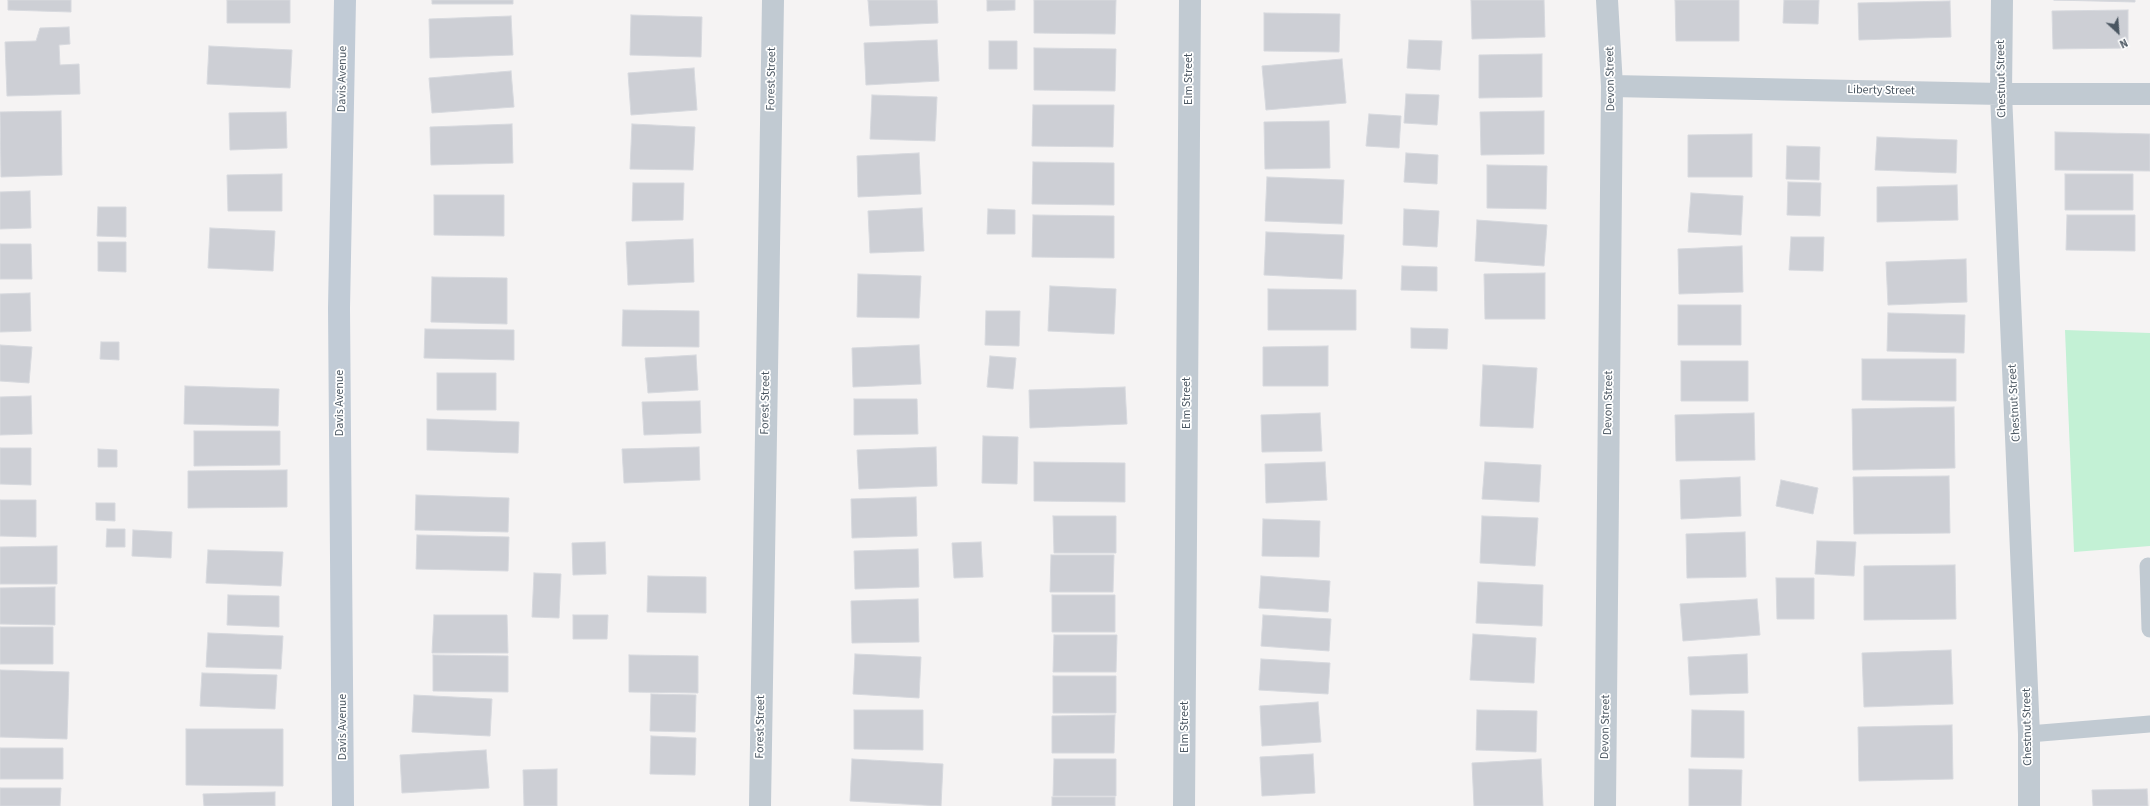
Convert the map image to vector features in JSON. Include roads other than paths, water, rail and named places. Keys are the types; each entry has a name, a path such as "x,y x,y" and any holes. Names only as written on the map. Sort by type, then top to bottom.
{"street":[{"name":"Davis Avenue","path":"343,806 340,308 344,0"},
{"name":"Forest Street","path":"760,806 773,0"},
{"name":"Elm Street","path":"1184,806 1190,0"},
{"name":"Devon Street","path":"1605,806 1612,86 1607,0"},
{"name":"Chestnut Street","path":"2002,0 2001,94 2030,734 2029,806"},
{"name":"Liberty Street","path":"1612,86 2001,94 2150,94"}],"lane":[{"path":"2148,566 2150,630"},
{"path":"2030,734 2150,724"}]}
